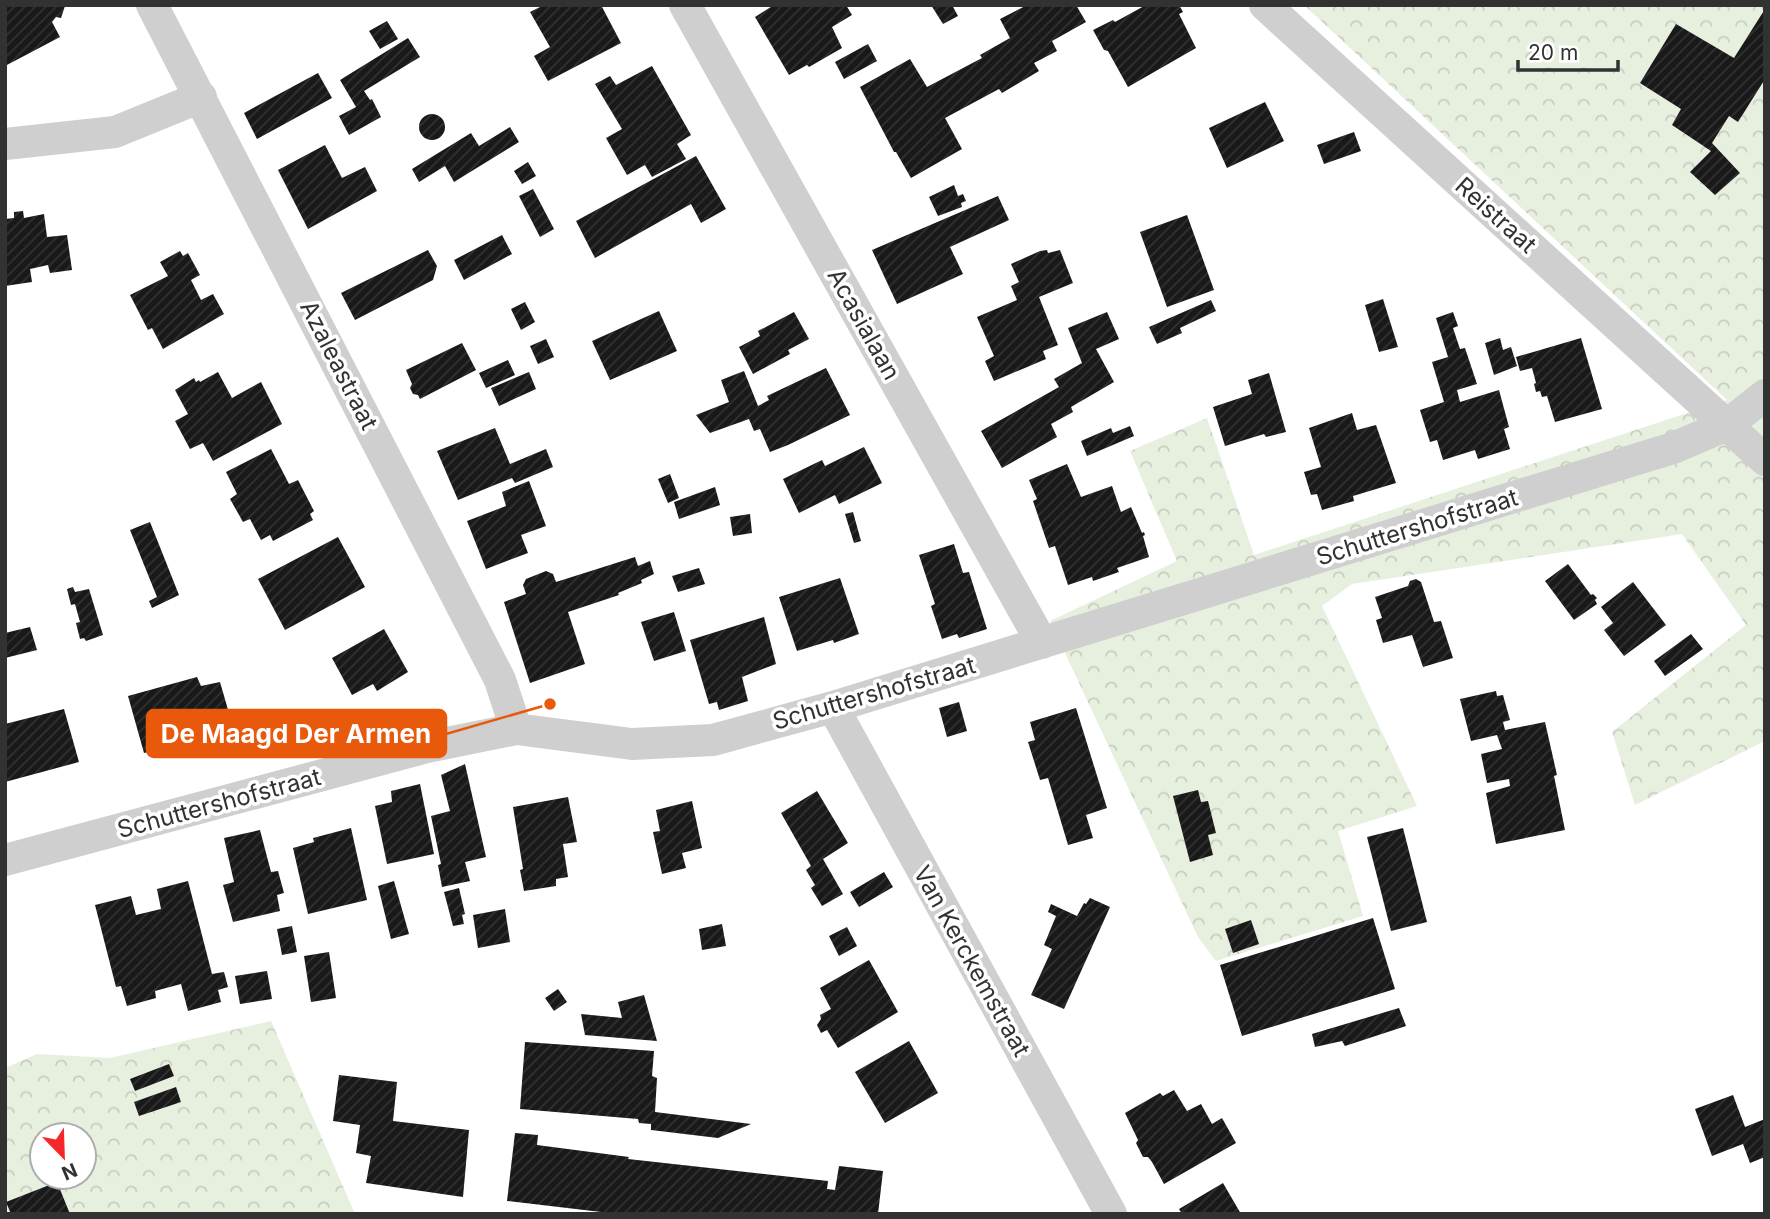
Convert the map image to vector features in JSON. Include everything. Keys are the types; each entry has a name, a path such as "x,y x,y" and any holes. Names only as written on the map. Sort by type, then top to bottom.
{"street":[{"name":"Azaleastraat","path":"152,5 500,680 516,729"},
{"name":"Acasialaan","path":"685,5 1042,643"},
{"name":"Reistraat","path":"1265,5 1765,460"},
{"path":"5,144 115,132 201,97"},
{"name":"Schuttershofstraat","path":"5,860 427,747 516,729 632,744 713,740 833,707 1674,448 1727,425 1765,395"},
{"name":"Van Kerckemstraat","path":"833,707 1111,1214"}],"green space":[{"path":"1304,5 1765,5 1765,741 1635,805 1612,732 1746,625 1682,534 1352,584 1322,606 1417,806 1338,831 1363,916 1216,961 1198,937 1050,621 1177,561 1130,451 1207,418 1254,555 1727,400"},
{"path":"271,1021 355,1214 5,1214 5,1068 37,1054 110,1058"}],"building":[{"path":"5,5 65,6 61,18 56,17 52,22 60,37 5,66"},
{"path":"544,5 601,5 621,43 548,81 534,56 550,47 530,12"},
{"path":"774,5 846,5 852,15 832,27 842,48 789,75 755,17"},
{"path":"931,5 952,5 958,16 943,24"},
{"path":"1027,5 1076,5 1086,22 1052,41 1057,51 1034,63 1039,71 1002,93 999,89 945,118 962,149 911,178 894,152 860,87 910,59 927,87 982,58 980,55 1010,38 1000,19"},
{"path":"1146,5 1179,5 1183,12 1179,14 1196,48 1128,87 1093,30 1113,20 1115,22"},
{"path":"1765,9 1765,79 1738,122 1729,116 1712,143 1740,173 1715,195 1690,172 1711,151 1672,125 1681,109 1640,83 1676,24 1734,58"},
{"path":"387,21 398,39 380,49 369,31"},
{"path":"408,38 420,57 364,91 370,100 372,99 381,117 349,135 339,116 356,107 340,80"},
{"path":"868,44 877,61 844,79 835,62"},
{"path":"652,66 691,135 677,144 686,159 652,177 645,165 627,175 606,138 622,129 595,84 610,76 616,85"},
{"path":"318,73 332,98 257,139 244,113"},
{"path":"1265,102 1284,141 1227,168 1209,128"},
{"path":"432,114 441,118 445,127 441,136 432,140 423,136 419,127 423,118"},
{"path":"510,127 519,142 454,182 445,166 419,182 412,169 471,133 479,146"},
{"path":"1354,132 1361,151 1324,164 1317,145"},
{"path":"325,145 342,178 365,167 377,191 308,229 278,170"},
{"path":"696,156 726,209 701,223 691,204 595,258 576,221"},
{"path":"528,162 536,176 522,184 514,171"},
{"path":"954,185 958,196 963,194 966,201 961,203 962,207 938,216 929,197"},
{"path":"533,189 554,229 540,237 519,196"},
{"path":"998,196 1009,220 950,247 963,274 897,304 872,250"},
{"path":"23,211 24,218 44,214 47,237 67,235 72,270 50,273 48,265 30,269 32,282 5,286 5,219 14,218 14,212"},
{"path":"1187,215 1214,290 1167,307 1140,232"},
{"path":"502,235 512,254 464,280 454,260"},
{"path":"428,250 437,266 433,280 355,320 341,293"},
{"path":"1047,250 1048,253 1060,250 1073,283 1039,297 1058,345 1043,351 1046,359 994,381 985,361 994,356 977,317 1017,300 1011,286 1019,282 1011,264"},
{"path":"180,251 183,256 188,253 200,275 191,280 201,300 213,294 224,314 163,349 152,328 148,330 130,295 168,276 160,262"},
{"path":"1383,299 1398,347 1379,352 1365,305"},
{"path":"1211,300 1216,311 1180,328 1182,333 1157,344 1149,327"},
{"path":"525,302 535,322 521,330 511,309"},
{"path":"659,311 677,351 610,380 592,341"},
{"path":"794,312 809,339 788,350 790,354 753,374 739,347 760,336 758,331"},
{"path":"1107,312 1119,339 1096,349 1114,382 1071,407 1073,412 1051,424 1057,437 1002,468 981,431 1059,387 1054,379 1082,363 1068,328"},
{"path":"1453,312 1458,326 1453,328 1460,349 1465,348 1477,384 1457,390 1460,402 1499,390 1509,427 1504,429 1510,449 1478,459 1475,450 1443,460 1437,440 1430,442 1420,410 1444,402 1432,362 1448,357 1436,318"},
{"path":"1500,338 1503,350 1511,347 1517,366 1494,375 1485,343"},
{"path":"1581,338 1602,409 1555,422 1547,396 1542,397 1540,391 1536,392 1532,368 1520,371 1516,357"},
{"path":"546,339 554,357 538,364 530,346"},
{"path":"462,343 476,370 420,399 413,394 406,370"},
{"path":"508,360 515,375 486,388 479,373"},
{"path":"826,368 850,415 770,452 760,429 754,431 749,419 710,433 696,415 729,402 721,380 744,371 758,406 769,400 767,396"},
{"path":"218,372 232,398 261,382 282,424 213,461 203,443 190,449 175,421 188,414 175,390 194,378 196,382 200,382"},
{"path":"529,372 536,389 499,406 491,388"},
{"path":"1269,373 1286,432 1266,437 1264,434 1225,446 1213,407 1252,394 1248,380"},
{"path":"1352,413 1357,430 1376,425 1396,483 1353,496 1354,501 1322,510 1317,494 1311,495 1304,472 1321,467 1309,428"},
{"path":"1130,426 1134,436 1087,456 1081,441 1111,428 1113,433"},
{"path":"495,428 510,464 546,449 553,467 515,483 512,478 458,500 437,451"},
{"path":"864,447 882,483 839,504 835,495 799,513 783,479 822,460 825,466"},
{"path":"271,449 289,484 298,480 314,511 310,514 313,520 273,541 270,535 261,540 250,519 243,522 230,499 237,494 226,472"},
{"path":"1067,464 1081,497 1112,486 1121,512 1131,507 1142,533 1144,532 1149,557 1117,568 1119,572 1093,581 1092,577 1068,585 1055,546 1049,548 1033,501 1037,499 1029,480"},
{"path":"670,474 679,498 668,503 658,479"},
{"path":"529,481 546,526 521,535 528,553 486,569 467,521 506,506 502,492"},
{"path":"715,487 720,505 679,519 674,502"},
{"path":"853,512 861,541 854,543 845,514"},
{"path":"750,514 752,533 733,536 730,517"},
{"path":"150,522 179,595 152,608 149,601 157,597 130,530"},
{"path":"338,537 365,587 285,630 258,579"},
{"path":"954,544 963,573 969,572 987,629 959,638 957,634 942,639 931,606 935,604 919,555"},
{"path":"635,557 638,566 650,561 654,574 641,580 642,583 618,593 619,595 568,612 585,664 530,683 504,602 526,594 523,585 526,579 546,571 553,574 556,582"},
{"path":"1568,564 1591,595 1597,598 1597,604 1574,620 1545,581"},
{"path":"699,568 705,584 678,592 672,576"},
{"path":"840,578 859,634 797,651 779,597"},
{"path":"1416,579 1421,582 1434,622 1441,621 1453,658 1423,667 1412,635 1383,643 1376,620 1382,618 1375,597 1408,586 1410,581"},
{"path":"1633,582 1666,625 1624,656 1604,630 1613,623 1601,607"},
{"path":"73,587 75,592 89,589 103,635 86,641 84,638 80,639 76,623 80,622 75,604 71,605 67,589"},
{"path":"674,612 686,651 654,661 641,622"},
{"path":"764,617 776,664 742,677 748,701 719,710 717,702 709,704 690,640"},
{"path":"30,627 37,650 5,658 5,633"},
{"path":"384,629 408,672 377,691 373,684 352,695 332,658"},
{"path":"1691,634 1703,649 1665,676 1654,661"},
{"path":"197,677 201,686 220,682 231,720 211,726 212,735 144,753 128,696"},
{"path":"1496,691 1497,696 1503,695 1510,720 1503,722 1505,730 1545,722 1557,775 1554,776 1565,830 1496,844 1486,793 1510,786 1509,779 1487,783 1481,754 1502,749 1497,735 1471,741 1460,699"},
{"path":"959,702 967,731 947,737 939,708"},
{"path":"1076,708 1107,808 1086,815 1093,838 1068,845 1048,778 1040,780 1028,742 1035,740 1030,722"},
{"path":"64,709 79,762 5,782 5,724"},
{"path":"465,764 486,857 465,862 470,881 442,887 438,865 441,864 431,816 450,811 441,775"},
{"path":"420,784 434,854 387,864 375,806 392,802 391,791"},
{"path":"1198,790 1201,802 1208,801 1216,833 1208,835 1213,855 1190,862 1173,796"},
{"path":"817,791 848,843 823,859 843,894 822,906 811,888 815,885 806,870 811,866 781,813"},
{"path":"568,797 577,842 563,844 568,877 556,879 556,886 524,891 513,807"},
{"path":"692,801 702,848 682,853 686,868 662,874 653,832 660,831 656,810"},
{"path":"351,828 367,900 308,914 293,848 314,842 313,838"},
{"path":"1403,828 1427,922 1391,931 1367,837"},
{"path":"260,830 271,872 278,871 284,893 277,895 280,911 233,922 223,885 234,882 224,838"},
{"path":"884,872 893,887 859,907 850,892"},
{"path":"188,881 212,974 224,972 228,987 218,990 221,1002 188,1011 181,984 155,991 156,998 127,1006 121,986 116,987 95,905 131,896 136,915 161,909 157,889"},
{"path":"394,881 409,934 391,939 378,886"},
{"path":"459,888 465,914 462,915 464,924 453,926 444,892"},
{"path":"1090,898 1110,907 1064,1009 1031,995 1052,949 1044,945 1056,916 1048,912 1051,904 1077,916"},
{"path":"505,909 510,942 478,948 473,915"},
{"path":"1373,918 1395,989 1242,1036 1220,965"},
{"path":"1251,920 1259,944 1233,953 1225,929"},
{"path":"722,924 726,946 702,950 699,929"},
{"path":"292,926 297,952 282,955 277,929"},
{"path":"847,927 857,946 839,956 829,936"},
{"path":"329,952 336,998 311,1002 304,956"},
{"path":"869,960 898,1012 838,1048 827,1030 821,1033 817,1025 821,1019 820,1015 831,1009 820,988"},
{"path":"267,971 272,999 240,1004 235,976"},
{"path":"558,989 567,1002 554,1011 545,998"},
{"path":"644,995 657,1041 585,1035 581,1014 622,1018 618,1002"},
{"path":"1399,1008 1406,1026 1345,1046 1342,1041 1315,1047 1312,1034"},
{"path":"909,1041 938,1093 885,1123 855,1072"},
{"path":"525,1042 654,1051 652,1076 657,1078 655,1112 751,1124 718,1138 651,1130 651,1124 639,1123 638,1119 520,1109"},
{"path":"169,1064 174,1076 135,1091 130,1079"},
{"path":"339,1075 397,1082 393,1121 469,1130 463,1197 366,1183 371,1156 356,1153 360,1125 333,1121"},
{"path":"176,1087 181,1102 139,1116 134,1102"},
{"path":"1174,1090 1187,1111 1201,1104 1212,1124 1222,1118 1236,1143 1164,1184 1152,1162 1148,1157 1143,1157 1125,1113 1160,1093 1163,1096"},
{"path":"1733,1095 1745,1127 1765,1119 1765,1157 1750,1163 1743,1144 1712,1156 1695,1109"},
{"path":"515,1133 538,1135 537,1145 629,1157 628,1159 828,1181 827,1189 835,1190 839,1166 883,1171 878,1214 618,1214 507,1201"},
{"path":"1223,1183 1241,1214 1182,1214 1179,1209"},
{"path":"34,1191 61,1191 70,1214 11,1214 6,1202"}],"place":[{"name":"De Maagd Der Armen","path":"550,704"}]}
